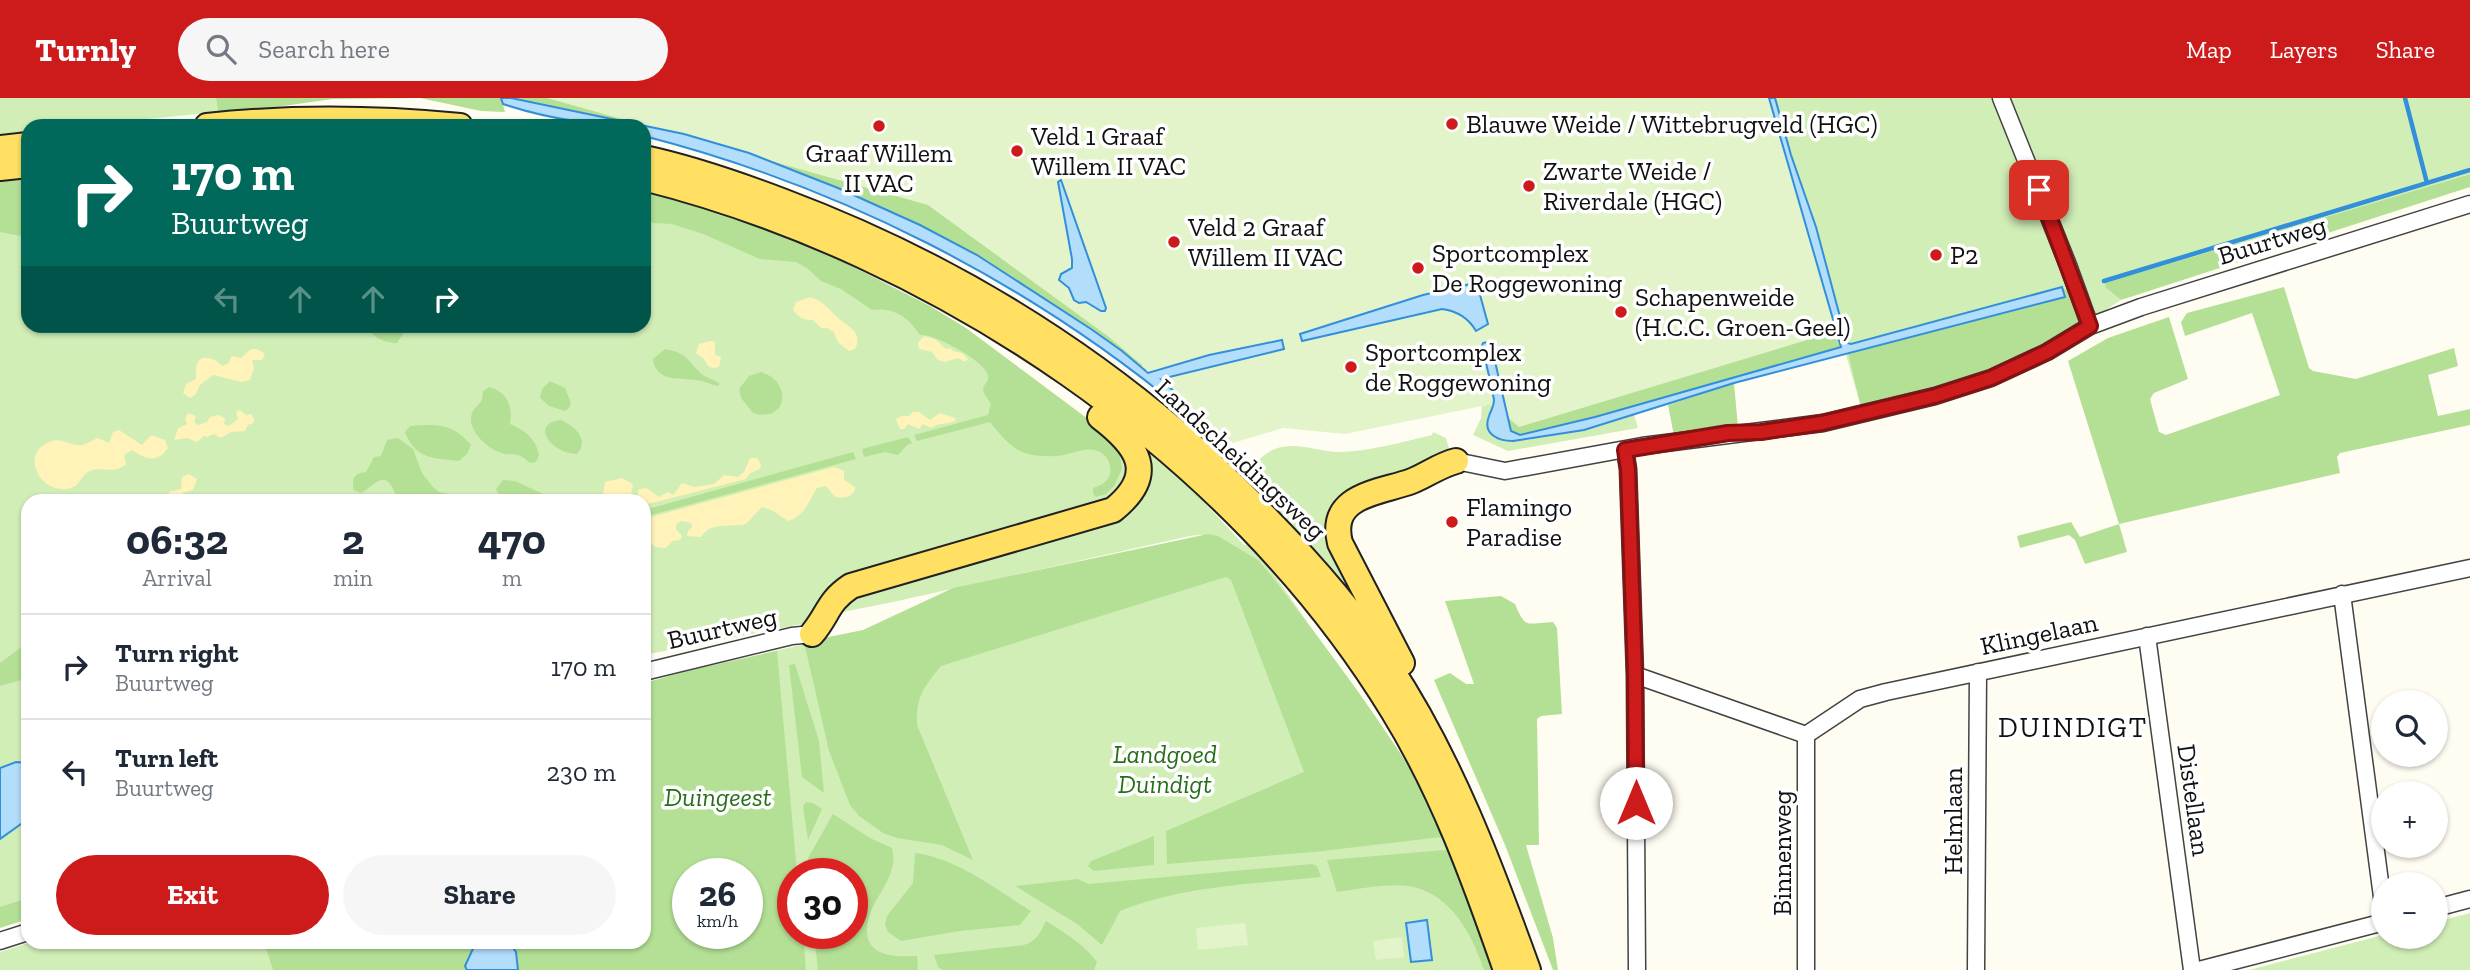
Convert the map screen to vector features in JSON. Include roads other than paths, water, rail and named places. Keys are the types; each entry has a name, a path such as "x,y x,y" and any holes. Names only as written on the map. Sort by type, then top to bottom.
{"main road":[{"path":"0,148 21,146"},
{"name":"Landscheidingsweg","path":"651,160 735,183 830,219 896,248 982,295 1104,374 1178,434 1274,525 1368,635 1420,716 1476,831 1528,970"},
{"path":"0,169 21,167"},
{"name":"Landscheidingsweg","path":"651,180 727,202 821,237 954,302 1088,387 1167,451 1249,527 1313,600 1358,657 1394,712 1432,781 1461,849 1506,970"},
{"path":"812,634 823,621 835,596 851,586 1113,510 1128,498 1137,482 1140,464 1133,449 1121,434 987,336 954,302"},
{"path":"1420,716 1398,653 1340,543 1338,525 1344,511 1360,497 1412,481 1443,464 1456,461"}],"street":[{"path":"2001,98 2090,326"},
{"name":"Buurtweg","path":"1456,461 1505,471 1728,433 1761,432 1822,423 1935,396 1991,378 2047,352 2090,326 2141,307 2470,204"},
{"path":"1625,450 1628,469 1635,675 1637,970"},
{"name":"Klingelaan","path":"1806,735 1860,699 2470,568"},
{"path":"2342,594 2379,872"},
{"name":"Buurtweg","path":"651,670 792,636 812,634"},
{"name":"Distellaan","path":"2147,636 2192,970"},
{"name":"Helmlaan","path":"1976,970 1978,672"},
{"path":"1635,675 1806,735"},
{"name":"Binnenweg","path":"1806,735 1806,970"},
{"path":"2448,905 2470,899"},
{"path":"2199,970 2371,925"},
{"path":"0,941 21,934"}],"water":[{"path":"501,98 511,98 612,119 562,119 503,104"},
{"path":"1769,98 1775,98 1816,227 1847,343 2062,287 2065,297 1734,383 1584,430 1513,441 1502,440 1493,435 1487,422 1494,400 1483,343 1491,344 1511,431 1520,435 1595,417 1841,347"},
{"path":"651,127 749,153 838,188 920,225 977,255 1091,329 1148,373 1209,355 1282,340 1284,349 1161,379 1186,403 1181,409 1059,319 928,243 788,182 651,138"},
{"path":"1061,180 1105,311 1086,302 1079,303 1074,300 1069,288 1059,280 1061,274 1072,268 1058,182"},
{"path":"1477,284 1488,324 1476,331 1462,316 1442,309 1302,341 1300,334 1423,295"},
{"path":"21,762 21,824 0,839 0,768"},
{"path":"1427,920 1432,960 1411,962 1406,923"},
{"path":"473,949 514,949 518,970 467,970 465,966"}],"waterway":[{"path":"2405,98 2427,183"},
{"path":"2104,281 2470,170"}],"place":[{"name":"Blauwe Weide / Wittebrugveld (HGC)","path":"1452,124"},
{"name":"Graaf Willem II VAC","path":"879,126"},
{"name":"Veld 1 Graaf Willem II VAC","path":"1017,151"},
{"name":"Zwarte Weide / Riverdale (HGC)","path":"1529,186"},
{"name":"Veld 2 Graaf Willem II VAC","path":"1174,242"},
{"name":"P2","path":"1936,255"},
{"name":"Sportcomplex De Roggewoning","path":"1418,268"},
{"name":"Schapenweide (H.C.C. Groen-Geel)","path":"1621,312"},
{"name":"Sportcomplex de Roggewoning","path":"1351,367"},
{"name":"Flamingo Paradise","path":"1452,522"}],"district":[{"name":"DUINDIGT","path":"2073,727"}],"park label":[{"name":"Landgoed Duindigt","path":"1165,769"},
{"name":"Duingeest","path":"718,797"}]}
